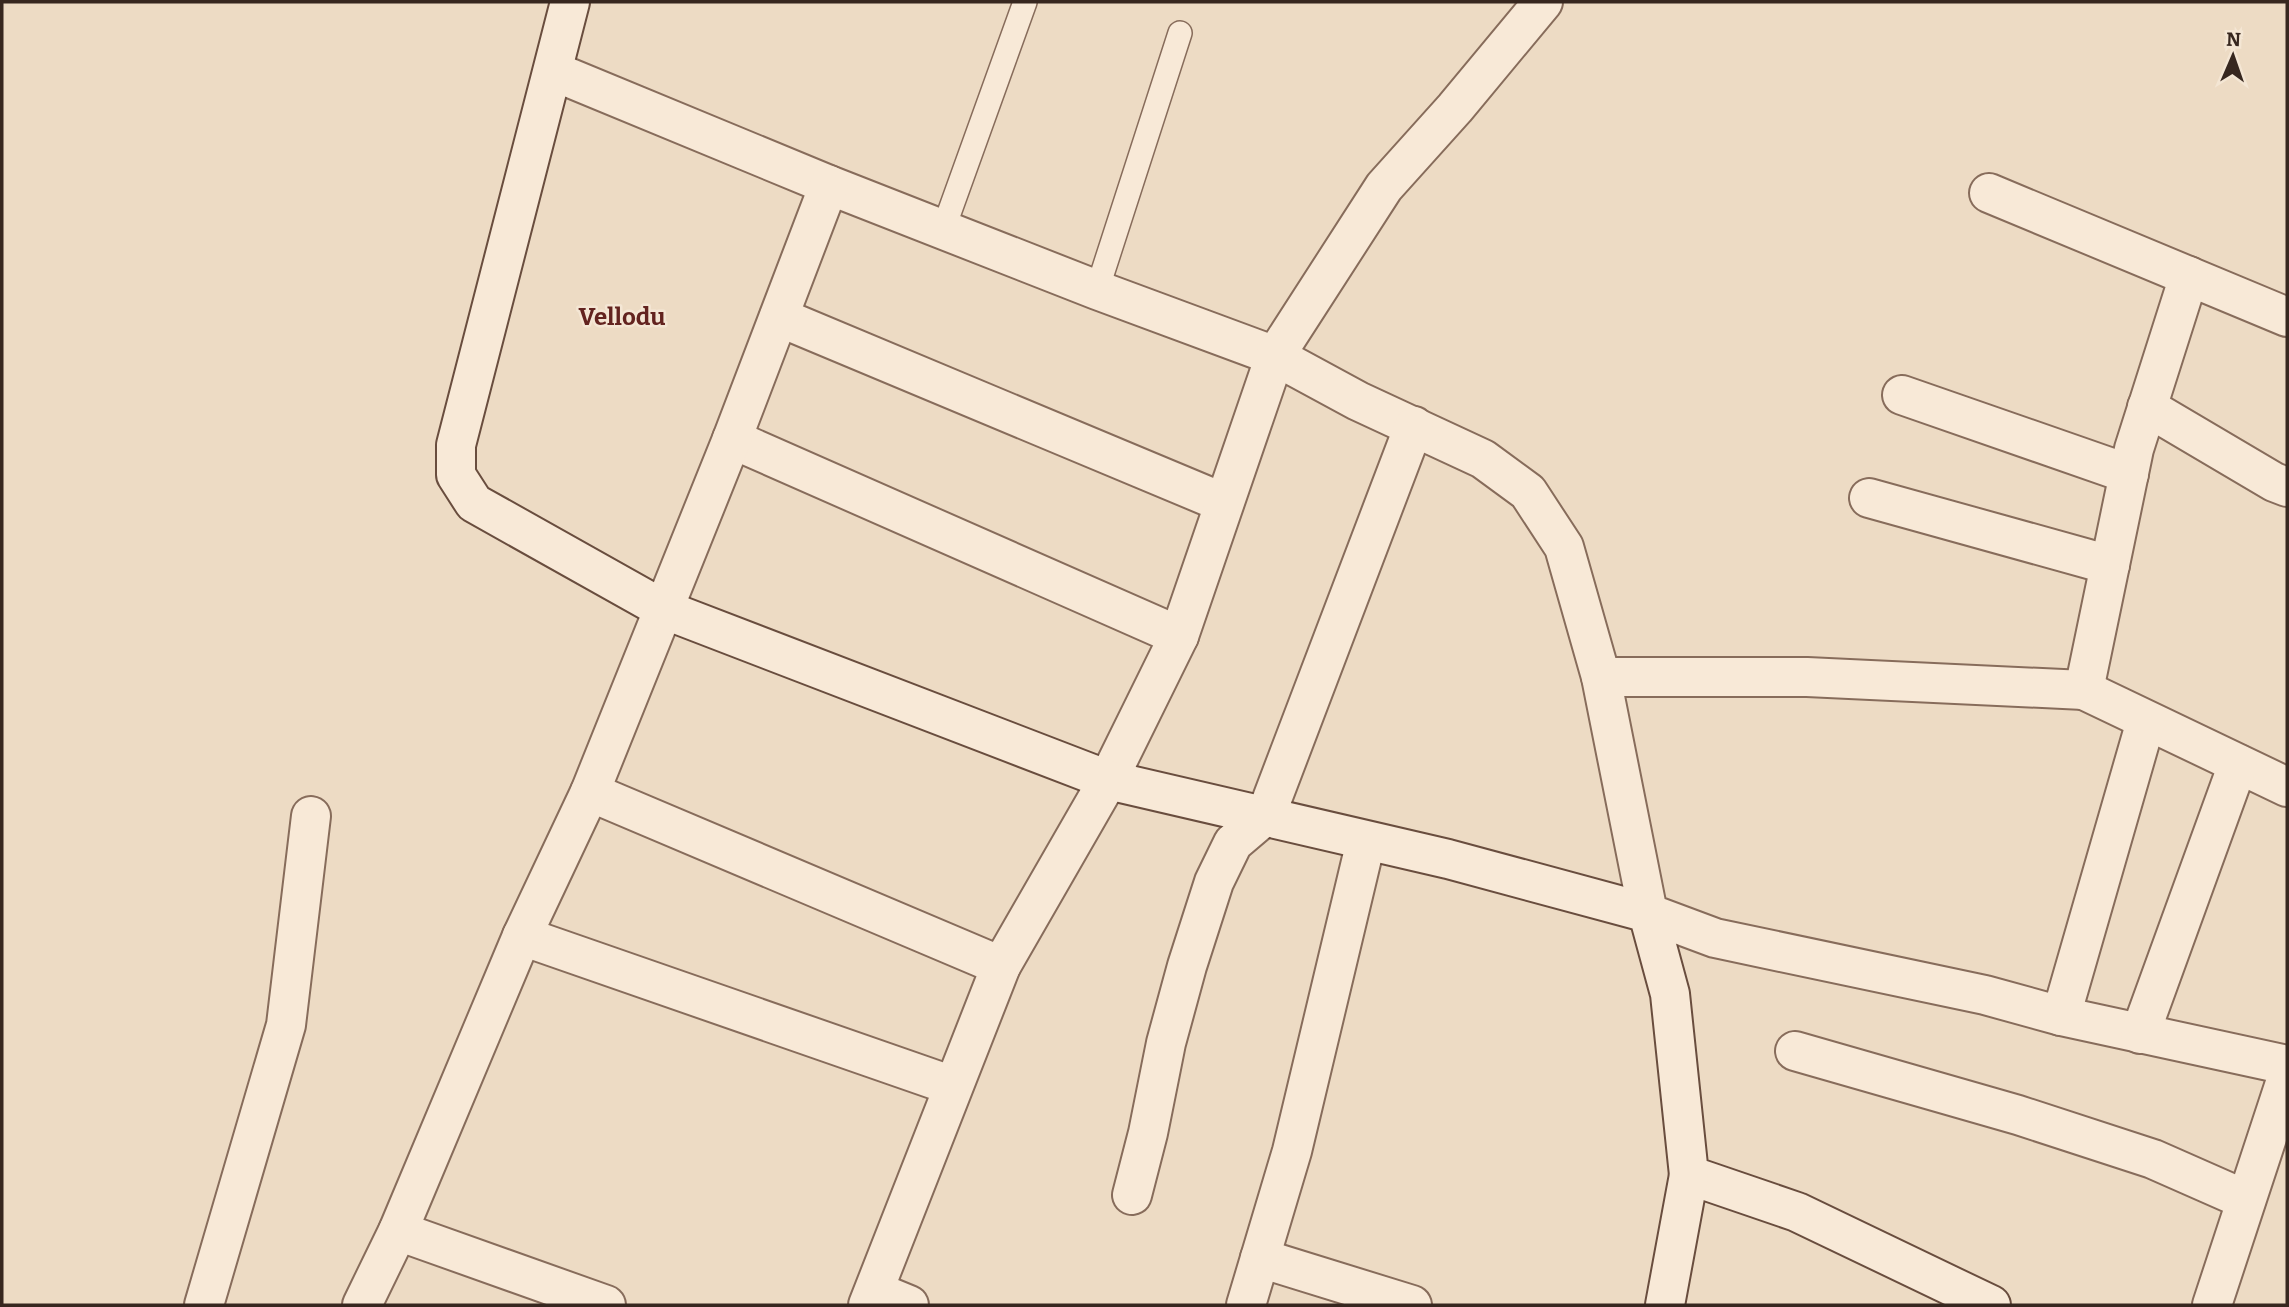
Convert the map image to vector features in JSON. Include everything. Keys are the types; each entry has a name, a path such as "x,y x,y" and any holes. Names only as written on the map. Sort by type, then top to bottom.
{"street":[{"path":"570,2 456,445 456,475 474,503 663,609 1108,780 1448,859 1648,912 1714,938 1985,995 2061,1016 2287,1065"},
{"path":"884,1300 953,1086 1001,966 1108,780 1179,636 1275,356 1384,187 1455,108 1543,2"},
{"path":"553,71 830,185 1097,290 1275,356 1358,401 1483,459 1528,492 1563,547 1601,677 1648,912 1670,994 1689,1175 1665,1305"},
{"path":"362,1305 398,1231 522,936 590,792 732,439 830,185"},
{"path":"1989,193 2287,317"},
{"path":"2084,690 2134,449 2189,276"},
{"path":"779,317 1224,503"},
{"path":"1902,395 2129,474"},
{"path":"2147,407 2274,482 2287,487"},
{"path":"1132,1195 1169,1030 1214,882 1233,843 1266,815 1414,426"},
{"path":"732,439 1179,636"},
{"path":"1869,498 2110,565"},
{"path":"1601,677 1807,677 2084,690 2287,788"},
{"path":"2061,1016 2146,721"},
{"path":"2140,1034 2238,764"},
{"path":"590,792 1001,966"},
{"path":"204,1305 286,1025 311,816"},
{"path":"1246,1305 1292,1151 1366,841"},
{"path":"522,936 953,1086"},
{"path":"1795,1051 2018,1115 2153,1159 2246,1200"},
{"path":"2212,1305 2287,1077"},
{"path":"1689,1175 1797,1212 1991,1305"},
{"path":"398,1231 606,1305"},
{"path":"1260,1258 1412,1305"}],"lane":[{"path":"943,229 1025,2"},
{"path":"1097,290 1180,33"}],"district":[{"name":"Vellodu","path":"622,317"}]}
